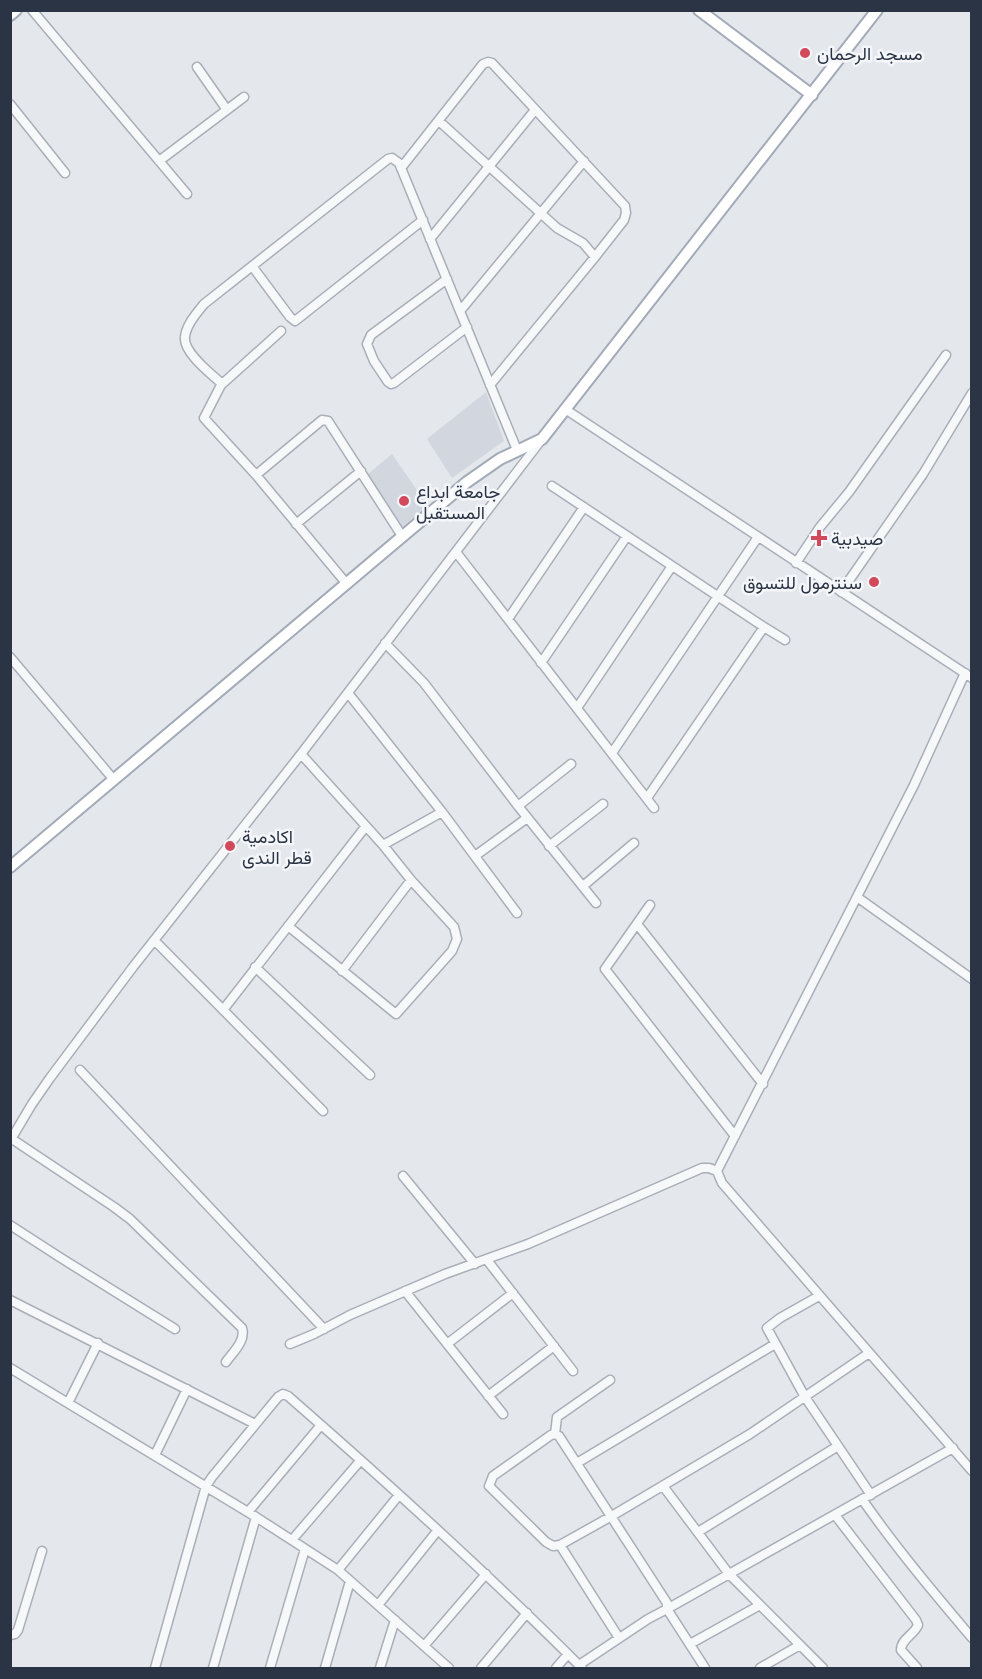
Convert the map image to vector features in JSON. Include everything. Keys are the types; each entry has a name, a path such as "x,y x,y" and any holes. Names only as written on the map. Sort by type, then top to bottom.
{"main road":[{"path":"10,15 16,10"},
{"path":"699,10 812,95"},
{"path":"10,867 478,473 517,450 542,439 877,10"}],"street":[{"path":"32,10 187,194"},
{"path":"401,168 486,62 492,63 623,203 626,210 624,220 490,385"},
{"path":"197,67 227,110"},
{"path":"159,161 244,97"},
{"path":"10,104 65,173"},
{"path":"430,239 535,110"},
{"path":"439,121 557,228 579,239 595,257"},
{"path":"221,386 220,382 190,352 185,343 189,326 204,304 388,159 396,159 517,450"},
{"path":"460,311 584,161"},
{"path":"252,266 295,321 423,220"},
{"path":"447,279 371,335 368,344 374,361 387,382 394,383 467,327"},
{"path":"281,331 221,386 204,418 256,475 346,583"},
{"path":"796,562 820,527 849,492 946,355"},
{"path":"841,592 923,474 972,393"},
{"path":"565,409 968,675 717,1171"},
{"path":"256,475 325,419 332,424 402,536"},
{"path":"225,1362 243,1339 242,1328 130,1219 11,1140 50,1078 133,967 301,754 542,439"},
{"path":"296,524 361,471"},
{"path":"552,486 785,640"},
{"path":"508,619 584,507"},
{"path":"541,663 627,536"},
{"path":"612,753 758,537"},
{"path":"456,552 654,808"},
{"path":"577,708 672,566"},
{"path":"646,798 764,627"},
{"path":"385,643 424,683 518,807 596,903"},
{"path":"10,657 114,780"},
{"path":"348,693 442,812 517,913"},
{"path":"288,926 396,1014 452,951 457,939 454,927 301,754"},
{"path":"518,807 571,764"},
{"path":"549,846 603,804"},
{"path":"383,845 442,812"},
{"path":"475,856 527,818"},
{"path":"222,1010 366,826"},
{"path":"583,886 634,843"},
{"path":"342,970 411,880"},
{"path":"856,897 972,979"},
{"path":"650,905 606,966 606,972 735,1136"},
{"path":"637,924 762,1084"},
{"path":"155,941 323,1111"},
{"path":"255,967 370,1075"},
{"path":"80,1070 324,1329"},
{"path":"290,1344 445,1274 549,1236 702,1168 709,1168 717,1171 722,1183 972,1471"},
{"path":"403,1176 476,1264"},
{"path":"10,1225 175,1329"},
{"path":"487,1260 573,1371"},
{"path":"405,1292 503,1414"},
{"path":"447,1344 513,1293"},
{"path":"819,1296 767,1327 767,1330 805,1397 838,1446 866,1497 927,1585 972,1638"},
{"path":"10,1300 255,1424"},
{"path":"68,1403 98,1343"},
{"path":"577,1463 775,1344"},
{"path":"488,1396 554,1346"},
{"path":"555,1434 493,1476 489,1486 546,1542 553,1546 560,1545 610,1518 750,1434 869,1353"},
{"path":"10,1368 252,1514 338,1570 449,1668"},
{"path":"555,1434 557,1417 610,1380"},
{"path":"155,1455 188,1389"},
{"path":"155,1668 206,1486 255,1424 283,1394 438,1530 581,1667 619,1638 668,1609 953,1448"},
{"path":"213,1668 252,1514 321,1425"},
{"path":"555,1434 559,1436 577,1463 610,1518 667,1603 668,1609 705,1668"},
{"path":"698,1532 838,1446"},
{"path":"292,1540 360,1461"},
{"path":"663,1486 729,1574 824,1668"},
{"path":"338,1570 399,1496"},
{"path":"835,1515 916,1620 918,1625 903,1642 901,1650 918,1668"},
{"path":"378,1605 438,1530"},
{"path":"560,1545 619,1638"},
{"path":"270,1668 305,1549"},
{"path":"10,1635 15,1634 18,1630 42,1551"},
{"path":"424,1647 486,1574"},
{"path":"325,1668 350,1581"},
{"path":"690,1644 760,1605"},
{"path":"481,1668 527,1613"},
{"path":"380,1668 394,1620"},
{"path":"760,1668 800,1645"},
{"path":"556,1668 568,1654"},
{"path":"435,1668 437,1658"}],"shaded area":[{"path":"486,392 504,441 452,478 427,439"},
{"path":"392,454 428,506 401,526 368,474"}],"place":[{"name":"مسجد الرحمان","path":"805,53"},
{"name":"جامعة ابداع المستقبل","path":"404,501"},
{"name":"صيدبية","path":"819,538"},
{"name":"سنترمول للتسوق","path":"874,582"},
{"name":"اكادمية قطر الندى","path":"230,846"}]}
